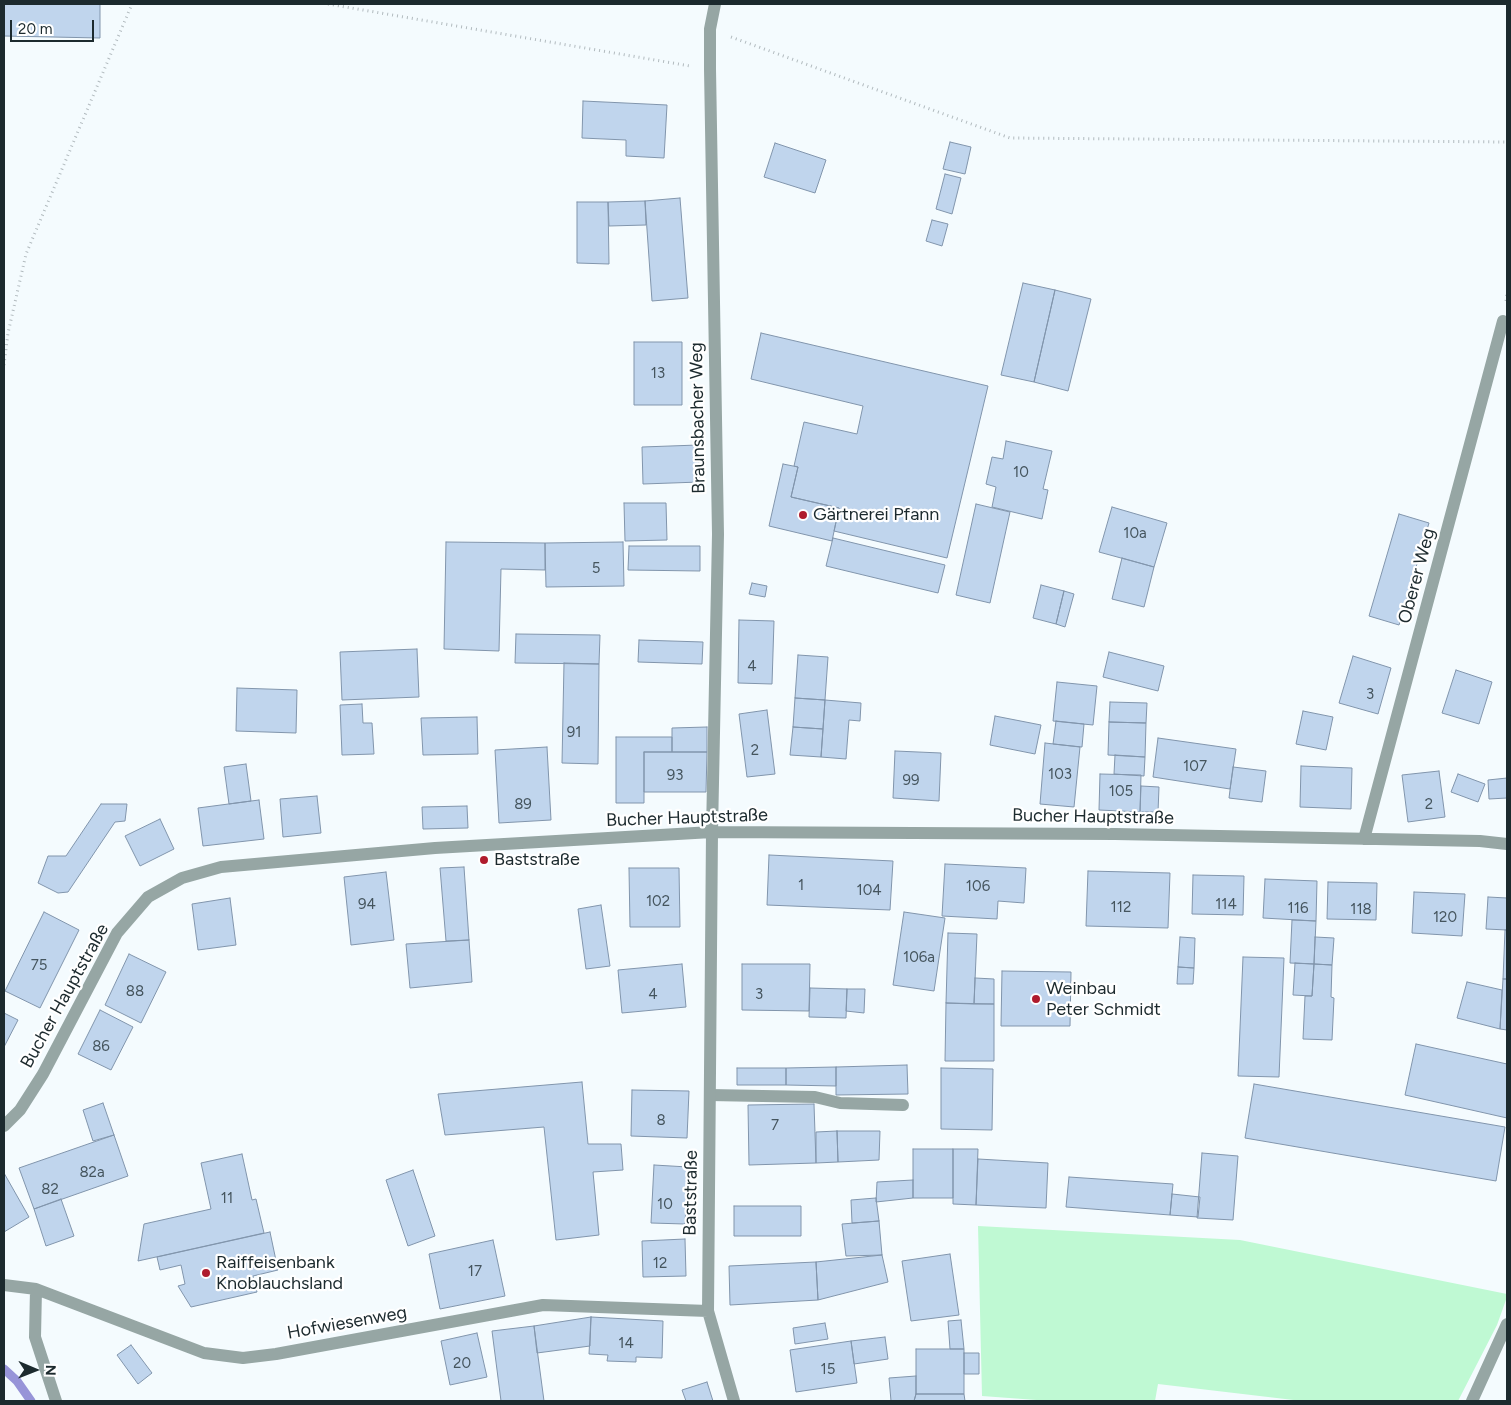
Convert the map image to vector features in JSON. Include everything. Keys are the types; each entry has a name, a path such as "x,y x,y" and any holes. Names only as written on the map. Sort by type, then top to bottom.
{"street":[{"name":"Braunsbacher Weg","path":"712,832 718,534 710,69 710,29 715,4"},
{"name":"Oberer Weg","path":"1364,839 1503,321"},
{"name":"Bucher Hauptstraße","path":"4,1126 20,1110 43,1074 117,933 148,897 182,878 221,867 435,848 712,832 1105,834 1480,841 1507,844"},
{"name":"Baststraße","path":"712,832 708,1311 734,1401"},
{"path":"710,1095 815,1097 840,1103 903,1105"},
{"name":"Hofwiesenweg","path":"4,1285 36,1289 204,1353 243,1358 276,1354 543,1305 708,1311"},
{"path":"36,1289 35,1337 56,1401"},
{"path":"1472,1401 1507,1324"}],"path":[{"path":"4,365 8,332 26,254 132,4"},
{"path":"328,4 710,69"},
{"path":"710,29 1010,138 1507,142"}],"green space":[{"path":"978,1226 1240,1240 1507,1294 1507,1297 1497,1325 1458,1401 1302,1401 1158,1384 1155,1401 1050,1401 982,1396"}],"building":[{"path":"4,4 100,4 100,38 4,36"},
{"path":"583,101 667,105 664,158 626,156 626,140 582,138"},
{"path":"950,142 971,147 965,174 943,169"},
{"path":"775,143 826,160 815,193 764,177"},
{"path":"945,174 961,178 952,214 936,209"},
{"path":"680,198 688,298 652,301 645,201"},
{"path":"645,201 646,225 609,226 608,202"},
{"path":"577,202 608,202 609,264 577,263"},
{"path":"932,220 948,224 942,246 926,241"},
{"path":"1023,283 1055,290 1034,382 1001,375"},
{"path":"1055,290 1091,299 1068,391 1034,382"},
{"path":"761,333 988,386 947,558 834,531 839,508 791,497 798,467 794,466 804,422 857,434 863,406 751,379"},
{"path":"634,342 682,342 682,405 634,405"},
{"path":"1006,441 1052,451 1043,489 1048,490 1042,519 992,507 996,487 986,484 992,457 1003,459"},
{"path":"698,445 700,482 643,484 642,447"},
{"path":"783,464 798,467 791,497 839,508 832,541 769,526"},
{"path":"624,503 666,503 667,540 625,541"},
{"path":"976,504 1010,512 990,603 956,595"},
{"path":"1112,507 1167,523 1154,567 1099,552"},
{"path":"1399,514 1429,523 1399,625 1369,616"},
{"path":"833,538 945,565 938,593 826,566"},
{"path":"446,542 545,543 545,570 501,569 499,651 444,649"},
{"path":"623,542 624,586 546,587 545,543"},
{"path":"629,546 700,546 700,571 628,570"},
{"path":"1122,558 1154,567 1144,607 1112,599"},
{"path":"752,583 767,586 765,597 749,594"},
{"path":"1041,585 1064,591 1056,624 1033,618"},
{"path":"1064,591 1074,594 1065,627 1056,624"},
{"path":"739,620 774,621 772,684 738,683"},
{"path":"516,634 600,635 599,664 515,663"},
{"path":"639,640 703,642 702,664 638,662"},
{"path":"417,649 419,697 342,700 340,652"},
{"path":"1109,652 1164,666 1158,691 1103,677"},
{"path":"798,655 828,657 825,700 795,698"},
{"path":"1353,656 1391,668 1378,714 1339,703"},
{"path":"564,663 599,664 598,764 562,763"},
{"path":"1456,670 1492,682 1479,724 1442,713"},
{"path":"1057,682 1097,686 1093,725 1053,721"},
{"path":"237,688 297,690 296,733 236,731"},
{"path":"795,698 825,700 823,729 793,727"},
{"path":"825,700 861,703 860,721 849,720 846,759 821,757"},
{"path":"1110,702 1147,703 1146,723 1109,722"},
{"path":"362,704 363,723 372,723 374,754 342,755 340,705"},
{"path":"767,710 775,774 747,777 739,714"},
{"path":"1303,711 1333,717 1326,750 1296,744"},
{"path":"995,716 1041,725 1035,754 990,745"},
{"path":"477,717 478,754 423,755 421,718"},
{"path":"1056,721 1084,724 1082,747 1053,744"},
{"path":"1109,722 1146,723 1145,757 1108,755"},
{"path":"707,727 707,752 672,752 672,728"},
{"path":"793,727 823,729 821,757 790,755"},
{"path":"616,737 672,737 672,752 644,752 644,803 616,803"},
{"path":"1158,738 1236,749 1230,789 1153,777"},
{"path":"1045,743 1080,747 1074,807 1040,804"},
{"path":"547,747 551,820 499,823 495,750"},
{"path":"895,751 941,753 939,801 893,798"},
{"path":"644,752 707,752 706,792 644,792"},
{"path":"1115,755 1145,757 1144,776 1114,774"},
{"path":"246,764 251,801 229,804 224,767"},
{"path":"1301,766 1352,768 1351,809 1300,807"},
{"path":"1233,767 1266,771 1262,802 1229,798"},
{"path":"1439,771 1445,817 1408,822 1402,775"},
{"path":"1100,774 1141,775 1140,812 1099,810"},
{"path":"1458,774 1485,784 1478,802 1451,792"},
{"path":"1507,778 1507,798 1489,799 1488,780"},
{"path":"1141,786 1159,787 1158,812 1140,812"},
{"path":"317,796 321,833 283,837 280,799"},
{"path":"259,800 264,839 203,846 198,808"},
{"path":"101,804 127,804 125,821 115,822 68,892 58,893 38,883 48,856 66,856"},
{"path":"467,806 468,828 423,829 422,807"},
{"path":"160,819 174,849 140,866 125,836"},
{"path":"769,855 893,861 890,910 767,905"},
{"path":"945,864 1026,868 1024,903 998,901 997,919 942,916"},
{"path":"464,867 469,940 446,941 440,868"},
{"path":"629,868 679,868 680,927 630,927"},
{"path":"1088,871 1170,873 1168,928 1086,926"},
{"path":"386,872 394,940 351,945 344,877"},
{"path":"1193,875 1244,876 1243,915 1192,914"},
{"path":"1265,879 1317,881 1316,921 1263,918"},
{"path":"1328,882 1377,883 1376,920 1327,919"},
{"path":"1414,892 1465,894 1462,936 1412,933"},
{"path":"1488,897 1507,898 1507,930 1486,929"},
{"path":"230,898 236,945 198,950 192,904"},
{"path":"601,905 610,966 586,969 578,909"},
{"path":"44,912 79,930 40,1008 5,991"},
{"path":"904,912 945,918 934,991 893,985"},
{"path":"1292,920 1316,921 1314,964 1290,963"},
{"path":"1505,930 1507,930 1507,979 1503,979"},
{"path":"948,933 977,934 974,1004 946,1003"},
{"path":"1180,937 1195,938 1194,968 1178,967"},
{"path":"1315,937 1334,938 1332,965 1314,964"},
{"path":"469,940 472,982 410,988 406,944"},
{"path":"129,954 166,972 141,1023 105,1005"},
{"path":"1243,957 1284,958 1279,1077 1238,1076"},
{"path":"1295,963 1314,964 1312,996 1293,995"},
{"path":"682,964 686,1007 622,1013 618,970"},
{"path":"742,964 810,964 809,1011 742,1010"},
{"path":"1314,964 1332,965 1331,997 1334,998 1332,1040 1303,1039 1305,996 1312,996"},
{"path":"1178,967 1194,968 1193,984 1177,984"},
{"path":"1002,971 1071,972 1070,1026 1001,1026"},
{"path":"975,978 994,979 994,1004 974,1004"},
{"path":"1503,979 1507,979 1507,1030 1500,1029"},
{"path":"1467,982 1502,990 1500,1029 1457,1018"},
{"path":"810,988 847,989 846,1018 809,1017"},
{"path":"847,989 865,989 864,1013 846,1011"},
{"path":"946,1003 994,1004 994,1061 945,1061"},
{"path":"100,1010 133,1027 111,1070 78,1054"},
{"path":"4,1013 18,1020 4,1047"},
{"path":"1416,1044 1507,1064 1507,1118 1405,1095"},
{"path":"907,1065 908,1094 836,1095 836,1067"},
{"path":"836,1067 836,1086 786,1085 786,1068"},
{"path":"737,1068 786,1068 786,1085 737,1085"},
{"path":"941,1068 993,1069 992,1130 941,1129"},
{"path":"582,1082 588,1144 621,1144 623,1170 593,1172 599,1235 556,1240 544,1127 445,1135 438,1094"},
{"path":"1254,1084 1505,1127 1496,1181 1245,1138"},
{"path":"632,1090 689,1091 687,1138 631,1136"},
{"path":"103,1103 114,1135 93,1141 83,1110"},
{"path":"814,1104 816,1163 749,1165 748,1105"},
{"path":"837,1131 838,1162 816,1163 816,1132"},
{"path":"837,1131 880,1131 879,1160 838,1162"},
{"path":"114,1135 128,1176 34,1209 19,1168"},
{"path":"913,1149 953,1149 953,1198 913,1198"},
{"path":"953,1149 978,1149 976,1205 953,1204"},
{"path":"1202,1153 1238,1156 1233,1220 1197,1218"},
{"path":"242,1154 252,1200 256,1199 264,1233 138,1261 144,1224 211,1209 201,1163"},
{"path":"978,1159 1048,1163 1046,1208 976,1205"},
{"path":"654,1165 688,1167 685,1224 651,1223"},
{"path":"413,1170 435,1236 408,1246 386,1180"},
{"path":"4,1173 29,1217 4,1232"},
{"path":"1069,1177 1173,1184 1170,1215 1066,1207"},
{"path":"913,1180 913,1198 876,1202 877,1182"},
{"path":"1172,1194 1200,1197 1198,1217 1170,1215"},
{"path":"876,1198 879,1221 852,1223 851,1200"},
{"path":"61,1199 74,1236 46,1246 34,1209"},
{"path":"734,1206 801,1206 801,1236 734,1236"},
{"path":"879,1221 882,1255 846,1256 842,1224"},
{"path":"270,1232 278,1270 253,1276 257,1292 191,1307 178,1286 185,1284 181,1265 160,1270 157,1257"},
{"path":"685,1239 686,1276 643,1277 642,1241"},
{"path":"493,1240 505,1296 440,1309 429,1254"},
{"path":"950,1254 959,1315 911,1321 902,1261"},
{"path":"882,1255 888,1282 818,1300 816,1262"},
{"path":"816,1262 818,1300 730,1305 729,1266"},
{"path":"591,1317 590,1346 537,1353 534,1326"},
{"path":"591,1317 663,1321 662,1358 636,1357 636,1362 607,1361 608,1355 589,1354"},
{"path":"961,1320 964,1349 950,1349 948,1321"},
{"path":"825,1323 828,1339 795,1344 793,1328"},
{"path":"534,1326 544,1401 501,1401 492,1331"},
{"path":"477,1333 487,1377 450,1385 441,1341"},
{"path":"885,1337 888,1359 854,1364 851,1341"},
{"path":"851,1341 857,1383 796,1392 790,1350"},
{"path":"131,1345 152,1373 138,1384 117,1355"},
{"path":"916,1349 964,1349 964,1394 916,1394"},
{"path":"964,1353 979,1353 979,1374 964,1374"},
{"path":"916,1376 914,1401 891,1401 889,1378"},
{"path":"707,1382 713,1401 686,1401 682,1390"},
{"path":"916,1394 964,1394 965,1401 914,1401"}],"waterway":[{"path":"4,1369 17,1381 31,1401"}],"place":[{"name":"Gärtnerei Pfann","path":"803,515"},
{"name":"Baststraße","path":"484,860"},
{"name":"Weinbau Peter Schmidt","path":"1036,999"},
{"name":"Raiffeisenbank Knoblauchsland","path":"206,1273"}]}
